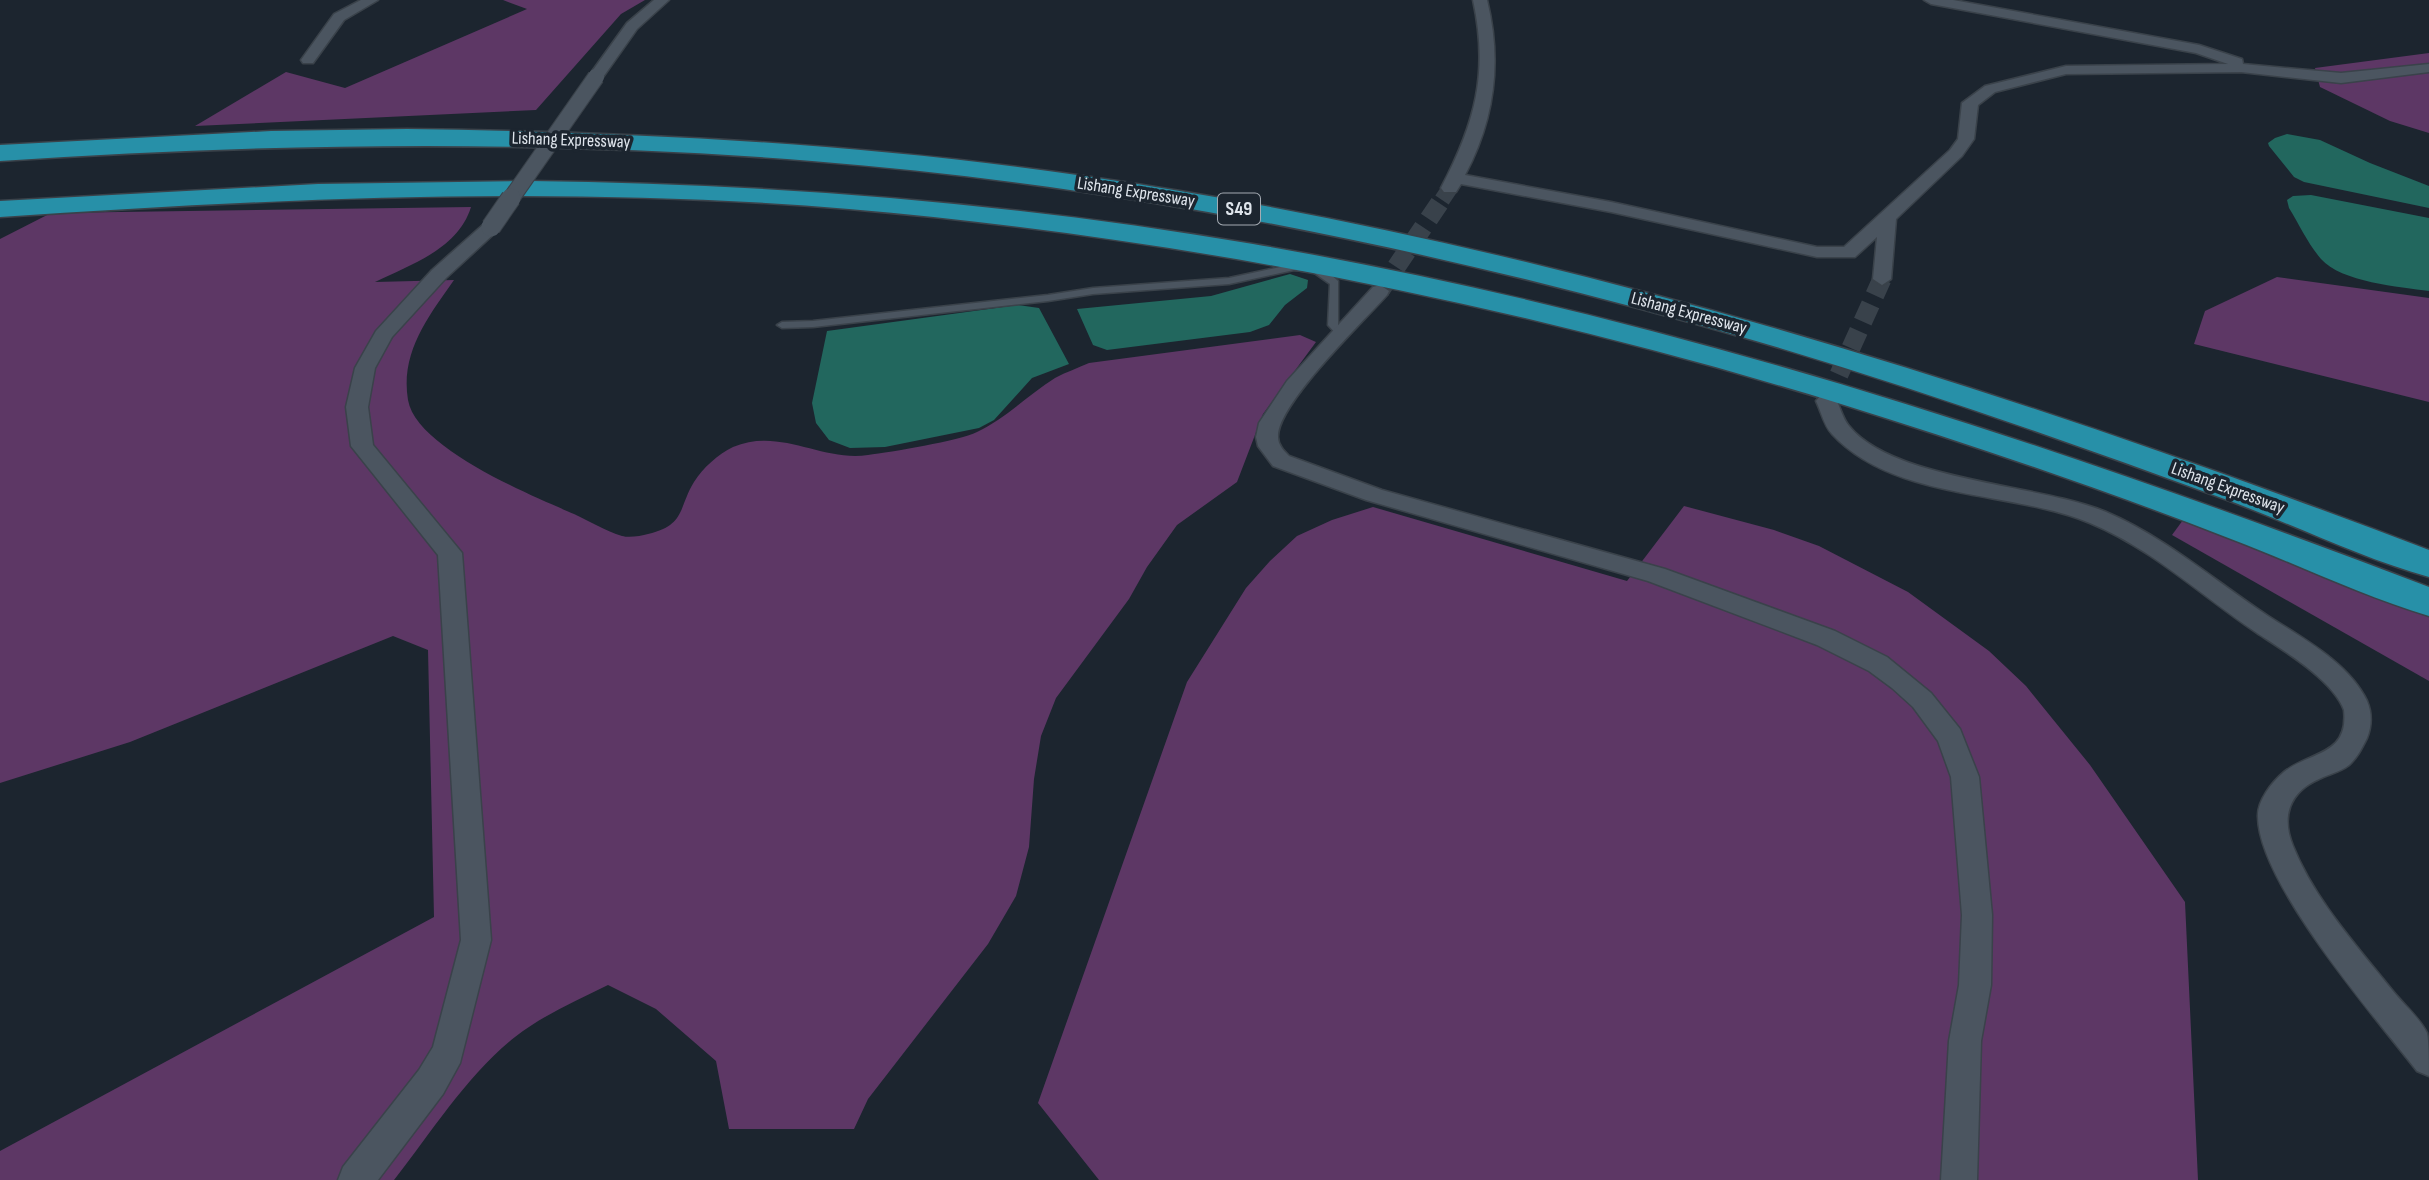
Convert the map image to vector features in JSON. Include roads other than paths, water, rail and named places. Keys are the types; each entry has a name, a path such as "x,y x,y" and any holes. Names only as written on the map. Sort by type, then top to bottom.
{"highway":[{"name":"Lishang Expressway","path":"0,153 302,139 592,140 738,147 897,161 1170,197 1446,251 1645,300 1751,330 1927,384 2104,443 2429,564"},
{"name":"Lishang Expressway","path":"0,209 318,190 601,188 769,195 935,208 1199,243 1477,297 1770,373 1908,415 2126,488 2429,602"}],"street":[{"path":"308,60 339,17 371,0"},
{"path":"356,1180 431,1082 448,1052 476,940 450,553 362,446 357,427 358,397 365,368 383,335 439,274 491,227 632,26 662,0"},
{"path":"1480,0 1488,54 1484,103 1474,139 1453,183 1611,207 1817,252 1854,251 1956,153 1966,139 1970,103 1990,89 2066,71 2247,68 2341,78 2429,68"},
{"path":"1931,0 2199,49 2226,57 2247,68"},
{"path":"2016,0 2029,20"},
{"path":"1882,279 1886,219"},
{"path":"1380,291 1294,384 1270,423 1267,437 1269,446 1281,461 1374,495 1656,575 1826,638 1886,670 1912,691 1938,718 1950,737 1965,777 1977,915 1975,985 1965,1041 1959,1180"},
{"path":"1827,401 1838,428 1849,440 1882,462 1982,490 2076,509 2099,518 2144,543 2287,642 2350,695 2358,714 2358,730 2339,758 2303,774 2277,798 2272,816 2274,836 2283,858 2311,907 2429,1060"}],"lane":[{"path":"782,325 813,324 1048,298 1081,290 1231,281 1287,268 1305,267 1327,274 1335,283 1337,288 1334,325 1341,334"}],"tunnel":[{"path":"1442,200 1450,188"},
{"path":"1380,291 1443,198"},
{"path":"1827,401 1882,279"}]}
